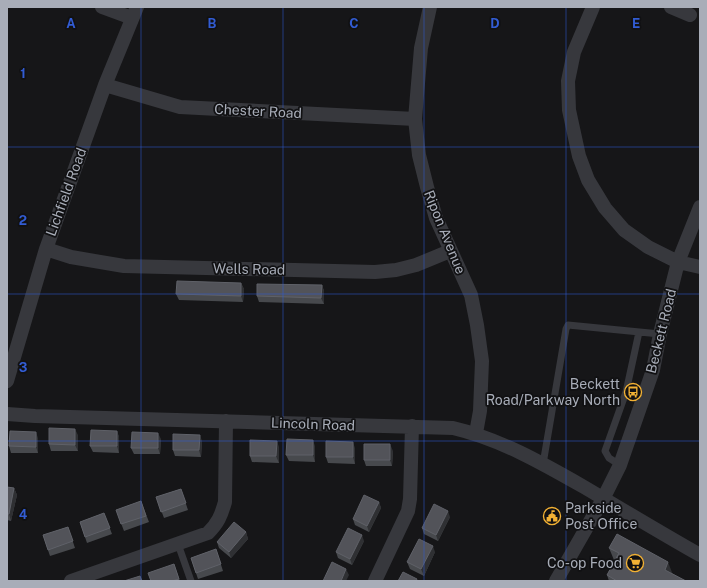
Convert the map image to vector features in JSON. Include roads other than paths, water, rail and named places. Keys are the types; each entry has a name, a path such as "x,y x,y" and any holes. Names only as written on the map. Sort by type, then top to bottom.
{"street":[{"path":"102,7 135,12"},
{"name":"Ripon Avenue","path":"430,7 421,48 415,120 419,155 436,218 471,294 482,361 480,410 476,433"},
{"path":"593,7 574,52 568,81 569,110 579,156 588,180 605,208 624,230 648,247 678,262 700,266"},
{"path":"671,7 690,16"},
{"name":"Lichfield Road","path":"7,381 46,249 105,85 135,12"},
{"name":"Chester Road","path":"105,85 180,108 415,120"},
{"name":"Beckett Road","path":"556,581 603,499 620,464 653,370 660,334 678,262 700,207"},
{"name":"Wells Road","path":"46,249 71,257 124,266 375,272 396,270 416,265 450,251"},
{"name":"Lincoln Road","path":"7,414 453,428 476,433 543,464 700,556"},
{"path":"71,581 208,533 217,523 225,502 226,421"},
{"path":"375,581 408,511 410,499 412,426"}],"lane":[{"path":"543,464 566,329 568,325 660,334"},
{"path":"620,464 609,458 605,451 626,392 639,332"},
{"path":"178,544 191,581"}],"place":[{"name":"Beckett Road/Parkway North","path":"633,392"},
{"name":"Parkside Post Office","path":"552,516"},
{"name":"Co-op Food","path":"635,563"}]}
